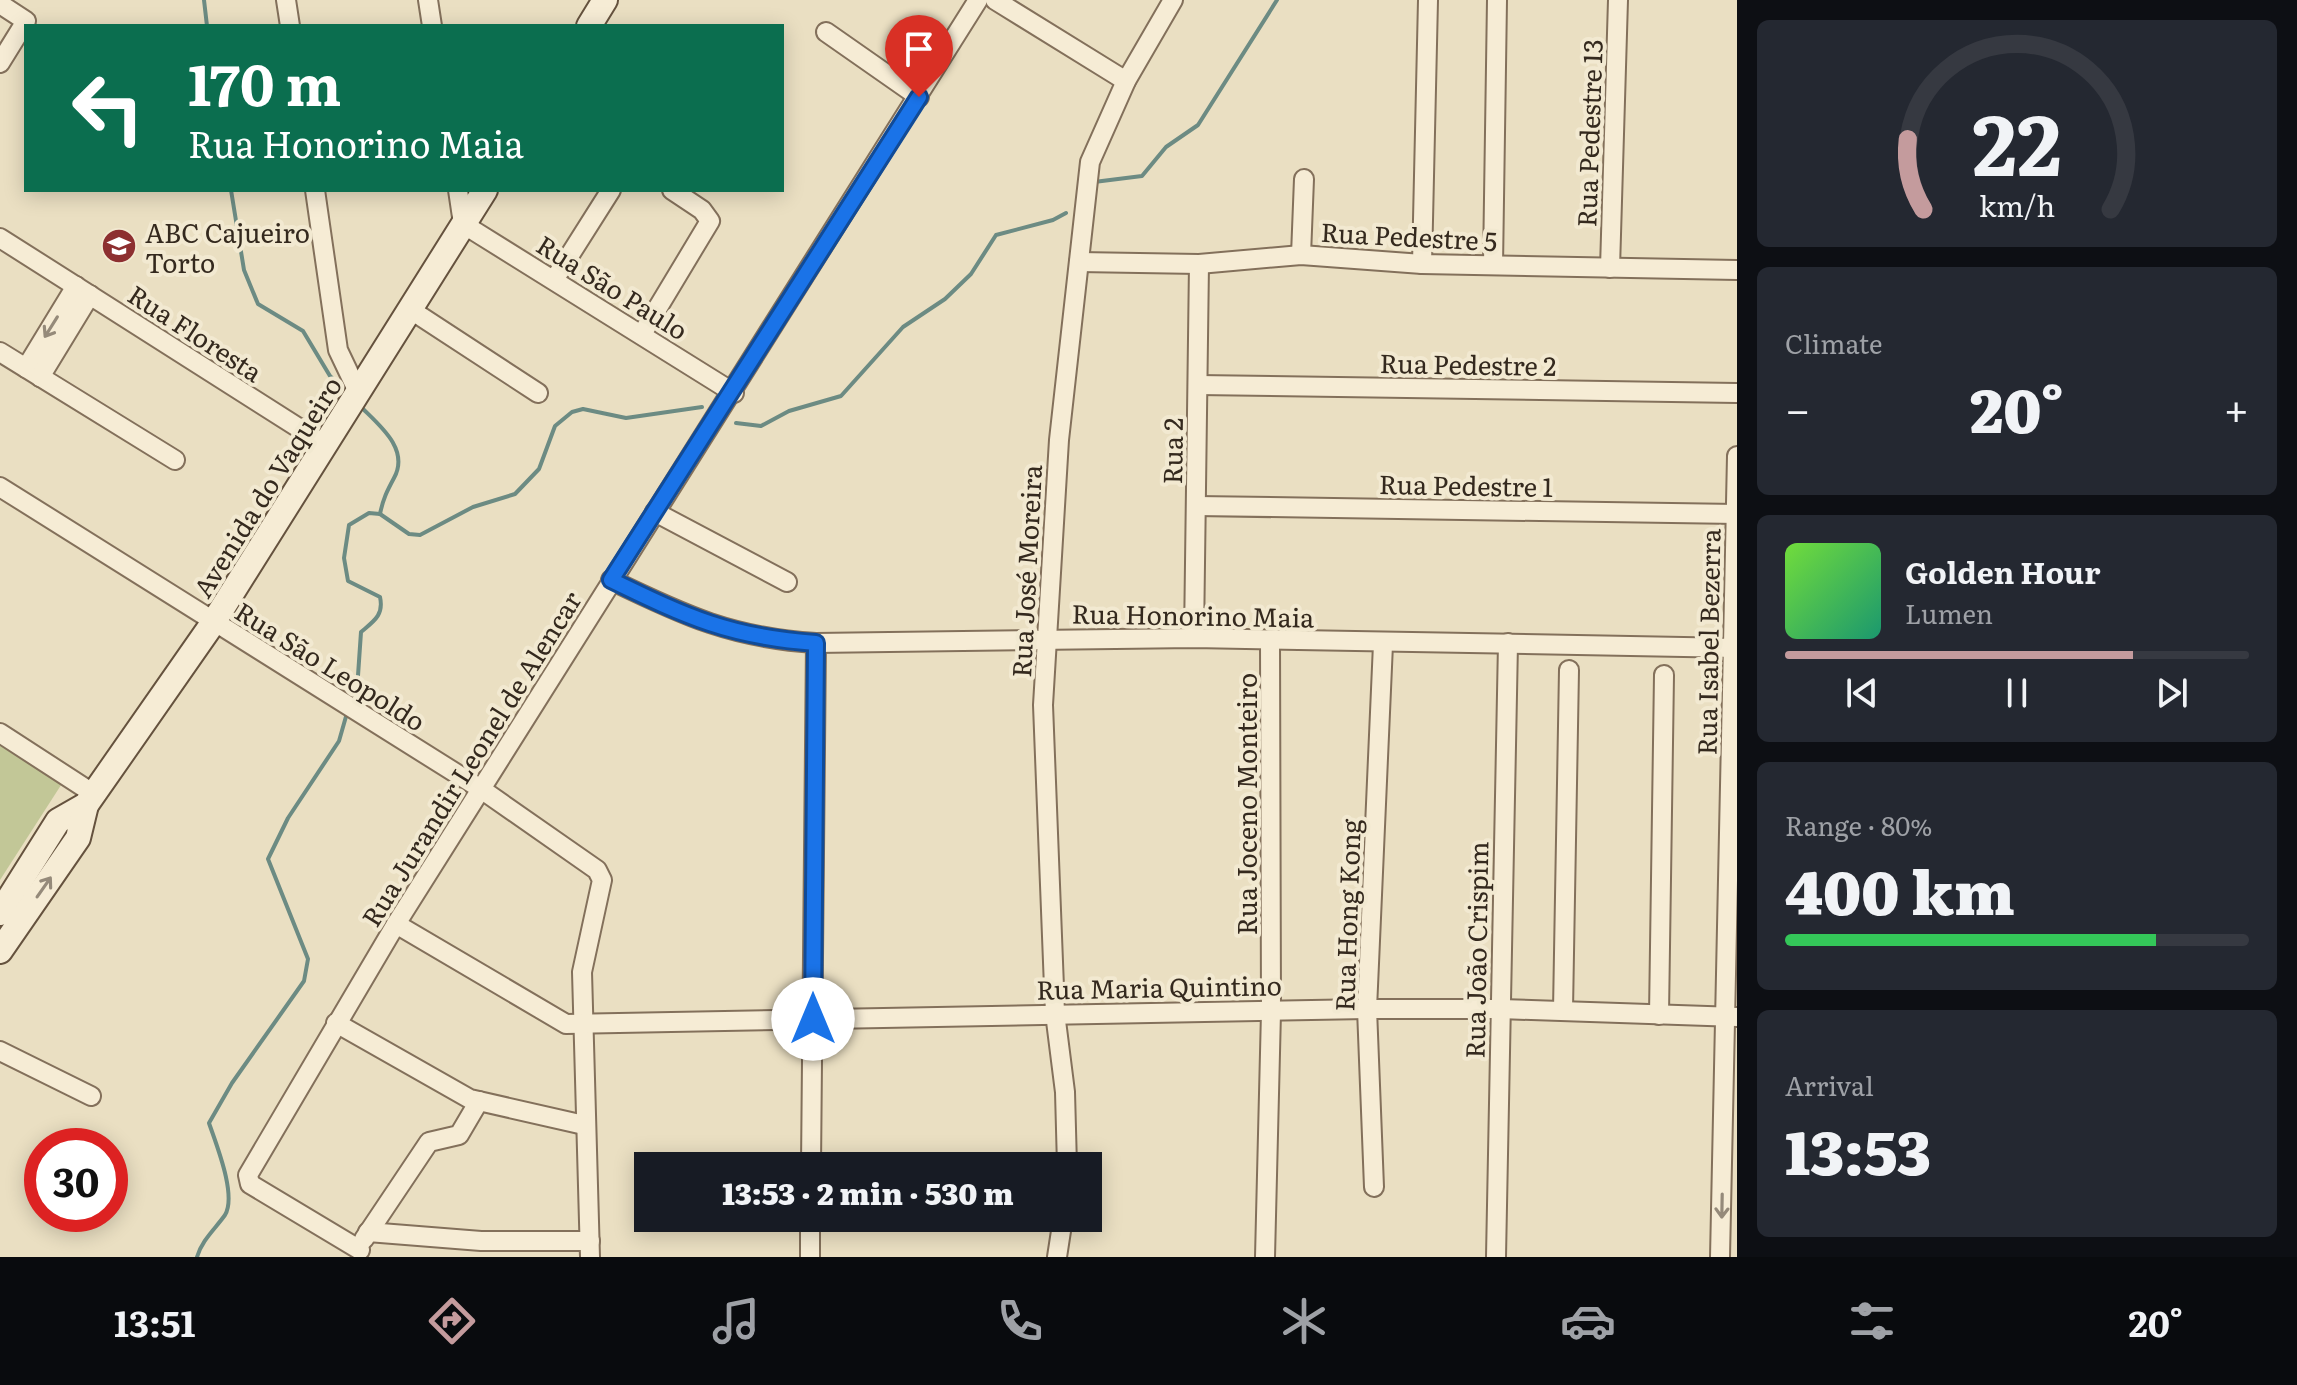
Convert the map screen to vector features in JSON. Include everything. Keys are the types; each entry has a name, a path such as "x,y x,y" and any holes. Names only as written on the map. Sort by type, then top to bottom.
{"street":[{"path":"286,0 290,24"},
{"path":"428,0 432,24"},
{"path":"590,24 605,0"},
{"name":"Rua Jurandir Leonel de Alencar","path":"358,1253 250,1184 248,1175 396,924 611,580 734,393 978,0"},
{"path":"995,0 1126,81"},
{"name":"Rua José Moreira","path":"1067,1152 1065,1092 1055,1013 1044,762 1046,639 1054,501 1084,203 1093,150 1126,81 1173,0"},
{"path":"1422,264 1428,0"},
{"path":"1493,265 1497,0"},
{"name":"Rua Pedestre 13","path":"1610,268 1618,0"},
{"path":"0,4 26,21 24,24"},
{"path":"0,63 24,24"},
{"path":"826,32 919,97"},
{"path":"1301,255 1304,179"},
{"path":"315,192 338,350 354,397"},
{"path":"458,192 463,224"},
{"name":"Avenida do Vaqueiro","path":"0,951 78,838 90,799 213,623 484,192"},
{"path":"554,280 610,192"},
{"path":"642,334 708,226 708,216 675,192"},
{"name":"Rua São Paulo","path":"463,224 734,393"},
{"name":"Rua Floresta","path":"0,238 324,444"},
{"name":"Rua Pedestre 5","path":"1079,262 1199,264 1301,255 1422,264 1737,270"},
{"name":"Rua 2","path":"1194,638 1199,264"},
{"path":"33,373 83,290"},
{"path":"411,310 538,393"},
{"path":"0,352 175,460"},
{"name":"Rua Pedestre 2","path":"1198,385 1737,393"},
{"name":"Rua Isabel Bezerra","path":"1720,1257 1730,1153 1737,456"},
{"name":"Rua São Leopoldo","path":"0,487 481,789 591,866 602,880 582,972 582,1025"},
{"name":"Rua Pedestre 1","path":"1196,506 1736,514"},
{"path":"655,512 787,582"},
{"name":"Rua Honorino Maia","path":"611,580 688,617 731,632 768,640 816,643 1194,638 1383,644 1508,643 1735,648"},
{"name":"Rua Joceno Monteiro","path":"1265,1257 1271,1012 1270,640"},
{"path":"811,1152 816,643"},
{"name":"Rua João Crispim","path":"1496,1257 1508,643"},
{"name":"Rua Hong Kong","path":"1374,1187 1367,1009 1383,644"},
{"path":"1563,1010 1569,670"},
{"path":"1659,1015 1664,675"},
{"path":"0,733 90,799"},
{"name":"Avenida do Vaqueiro","path":"0,913 58,821 90,799"},
{"path":"368,1232 590,1249 582,1025 566,1024 396,924"},
{"name":"Rua Maria Quintino","path":"582,1025 601,1021 1367,1009 1563,1010 1732,1017"},
{"path":"336,1023 409,1067 479,1101 584,1125"},
{"path":"0,1051 91,1096"},
{"path":"358,1253 368,1232 429,1142 459,1135 479,1101"},
{"path":"810,1232 810,1257"},
{"path":"1057,1257 1061,1232"}],"green space":[{"path":"0,743 63,782 0,880"}],"waterway":[{"path":"204,0 207,24"},
{"path":"1094,182 1142,176 1166,147 1198,125 1277,0"},
{"path":"231,192 244,270 258,304 303,331 330,376 346,392"},
{"path":"736,423 761,426 789,411 841,396 903,327 945,299 971,274 996,235 1053,220 1066,213"},
{"path":"361,407 390,438 398,457 398,467 380,514"},
{"path":"352,701 357,690 361,632 377,617 381,603 380,597 348,581 344,558 349,525 369,513 380,514 409,534 420,535 473,507 515,494 539,469 555,426 572,412 583,409 626,418 702,407"},
{"path":"197,1257 205,1240 225,1215 229,1195 209,1123 232,1083 304,981 308,959 268,859 288,818 339,741 347,713"}],"place":[{"name":"ABC Cajueiro Torto","path":"119,246"}],"route":[{"path":"813,1019 816,643 768,640 731,632 688,617 611,580 734,393 919,97"}]}
